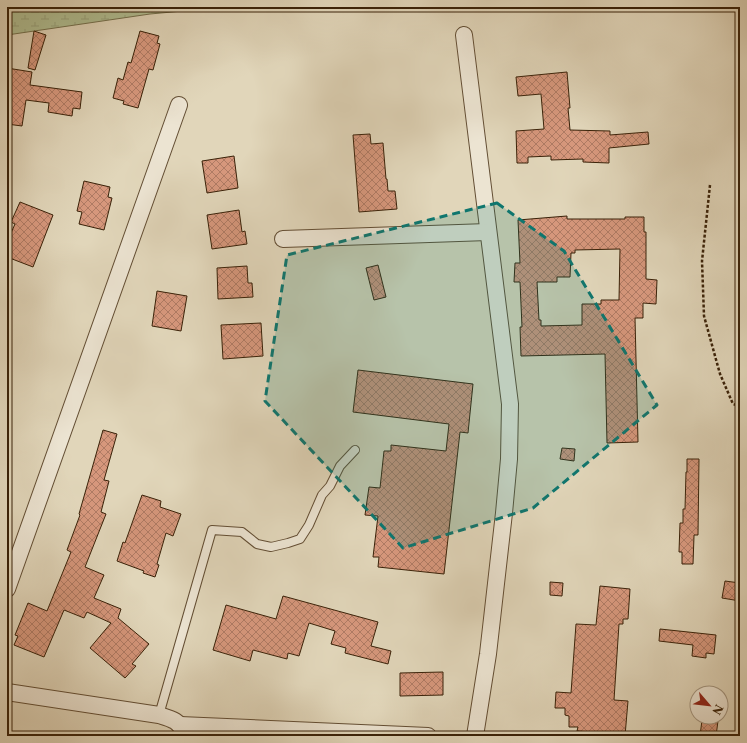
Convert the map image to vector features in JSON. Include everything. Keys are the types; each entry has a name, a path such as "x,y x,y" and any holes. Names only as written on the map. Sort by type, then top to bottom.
{"street":[{"path":"464,35 510,404 509,459 488,654 475,736"},
{"path":"7,589 179,105"},
{"path":"283,239 488,232"},
{"path":"7,692 159,715 174,720 183,730 428,736"}],"lane":[{"path":"159,715 212,530 242,532 257,544 271,547 300,539 309,525 322,495 330,486 340,466 355,450"}],"path":[{"path":"710,186 702,262 704,316 720,374 733,404 740,406"}],"highlighted area":[{"path":"497,203 564,251 657,405 533,508 403,548 265,401 287,255"}],"green space":[{"path":"7,7 226,7 150,14 7,35"}],"building":[{"path":"34,31 46,35 35,70 28,68"},
{"path":"140,31 159,36 157,43 160,44 153,70 149,69 138,108 123,104 124,101 113,98 118,78 123,80 128,62 131,63"},
{"path":"7,68 32,72 30,85 82,92 80,109 73,108 72,116 48,112 49,103 26,100 22,126 7,124"},
{"path":"567,72 570,130 610,131 610,135 648,132 649,144 609,148 609,163 583,162 583,159 551,160 551,156 528,157 528,163 517,163 516,131 544,129 541,94 518,96 516,77"},
{"path":"370,134 371,144 383,143 388,191 395,191 397,209 359,212 353,135"},
{"path":"234,156 238,188 207,193 202,161"},
{"path":"84,181 110,187 108,197 112,198 104,230 79,224 82,212 77,211"},
{"path":"20,202 53,215 33,267 7,257 7,242 15,224 11,222"},
{"path":"239,210 242,232 245,231 247,244 212,249 207,215"},
{"path":"567,216 567,219 625,219 625,217 644,217 644,232 646,232 646,279 657,280 656,304 643,303 643,318 635,318 638,442 607,443 605,354 521,356 520,327 522,327 520,282 514,282 515,263 520,263 518,220","holes":["620,249 619,300 601,300 601,304 582,304 582,325 541,326 541,320 539,320 537,282 557,282 557,277 570,277 571,253 575,253 575,250"]},
{"path":"378,265 386,297 374,300 366,268"},
{"path":"247,266 248,283 252,283 253,297 218,299 217,268"},
{"path":"157,291 187,296 181,331 152,326"},
{"path":"261,323 263,356 223,359 221,325"},
{"path":"358,370 473,384 468,433 460,432 444,574 378,567 379,557 373,557 378,516 365,515 369,487 380,488 384,451 391,451 391,445 446,451 449,424 353,412"},
{"path":"103,430 117,434 104,480 109,481 101,512 106,514 85,567 104,575 94,598 121,609 118,618 149,644 132,664 136,666 125,678 90,648 111,623 87,612 84,618 64,610 44,657 14,645 18,636 15,635 28,603 47,611 71,552 67,550 80,515 79,514"},
{"path":"562,448 575,449 574,461 560,459"},
{"path":"687,459 699,459 698,535 694,535 693,564 682,564 682,552 679,552 680,523 683,523 683,509 685,509"},
{"path":"142,495 161,501 160,507 181,514 173,536 166,533 157,564 159,565 155,577 143,573 144,571 117,561"},
{"path":"725,581 740,583 740,601 722,598"},
{"path":"550,582 563,583 562,596 550,595"},
{"path":"600,586 630,589 628,619 623,619 623,624 619,624 614,700 628,701 625,736 608,736 608,733 577,731 578,727 569,727 569,716 565,715 565,708 555,708 556,692 571,693 576,624 596,625"},
{"path":"283,596 378,622 371,646 391,651 388,664 345,653 346,648 331,644 335,631 309,623 299,656 288,653 287,659 253,650 250,661 213,650 226,605 276,619"},
{"path":"660,629 716,635 714,654 706,653 706,658 692,656 693,645 659,641"},
{"path":"443,672 443,695 400,696 400,673"},
{"path":"701,725 717,725 716,736 700,736"}]}
